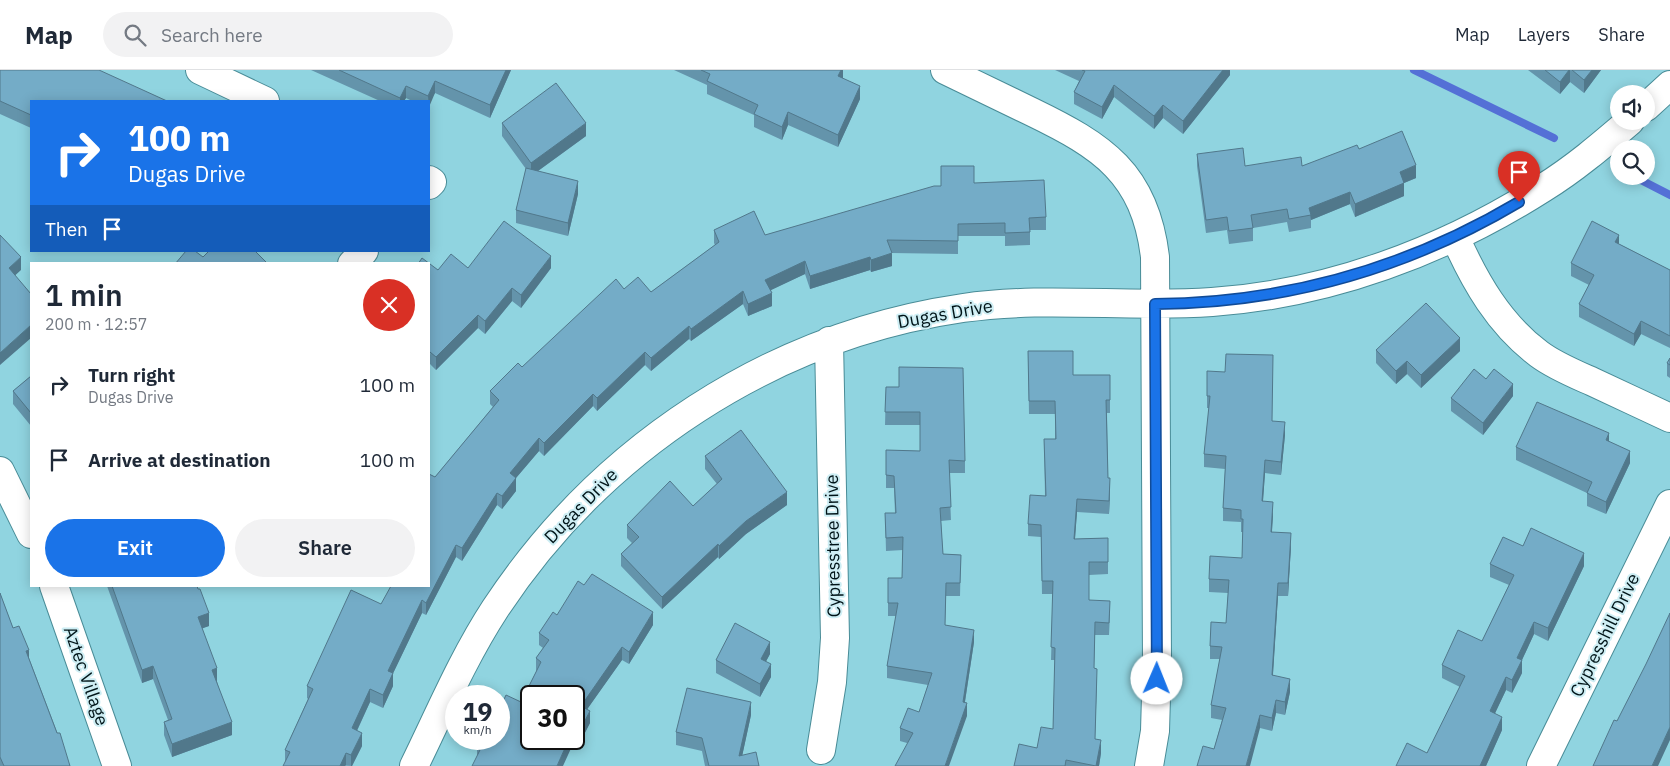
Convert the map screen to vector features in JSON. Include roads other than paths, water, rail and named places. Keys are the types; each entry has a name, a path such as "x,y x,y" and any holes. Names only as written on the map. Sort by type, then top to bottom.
{"street":[{"path":"200,70 263,100"},
{"path":"946,70 1077,134 1092,144 1122,172 1142,203 1148,220 1155,257 1157,662 1155,732 1149,766"},
{"path":"1655,99 1670,85"},
{"name":"Dugas Drive","path":"414,766 468,656 493,612 532,557 583,499 644,444 708,400 775,364 829,341 883,324 963,308 1052,301 1155,304 1241,300 1301,289 1388,264 1455,237 1543,188 1618,130"},
{"path":"1455,237 1490,303 1503,320 1529,346 1541,355 1574,373 1670,418"},
{"path":"354,262 363,252"},
{"name":"Cypresstree Drive","path":"821,750 832,682 835,638 829,341"},
{"path":"0,471 30,529"},
{"name":"Cypresshill Drive","path":"1541,766 1670,504"},
{"name":"Aztec Village","path":"54,587 117,766"}],"waterway":[{"path":"1414,70 1554,138"},
{"path":"1651,185 1670,195"}]}
